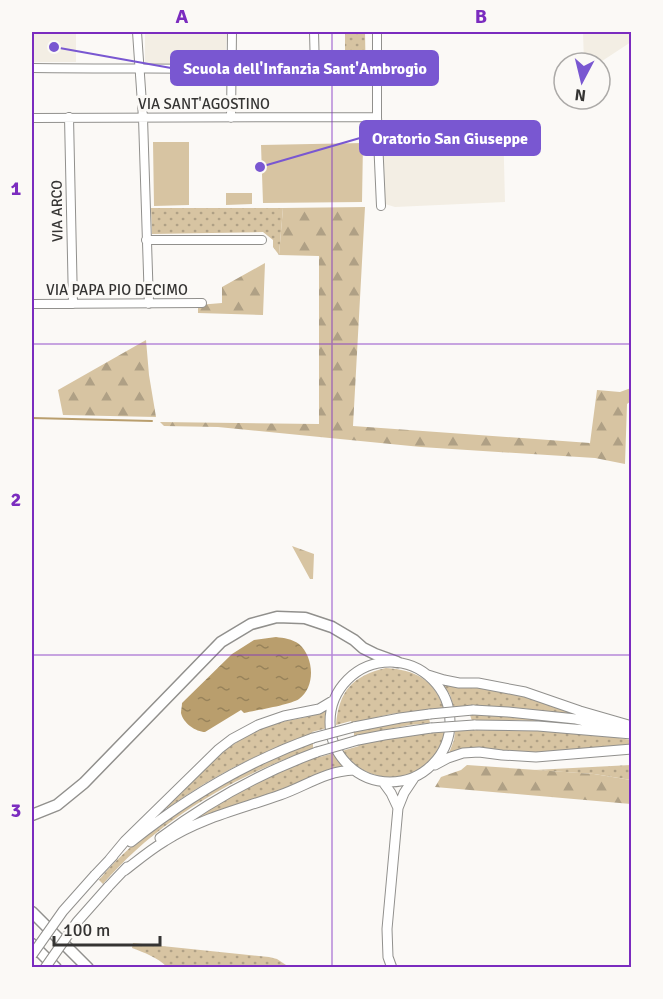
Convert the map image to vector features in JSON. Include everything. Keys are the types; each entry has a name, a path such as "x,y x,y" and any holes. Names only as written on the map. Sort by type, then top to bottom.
{"highway":[{"path":"32,815 57,805 84,783 221,642 250,624 277,616 305,618 332,627 363,648 398,662"},
{"path":"32,912 88,968"},
{"path":"32,946 46,968"},
{"path":"32,946 56,968"}],"main road":[{"path":"427,770 446,745 450,729 450,714 446,699 438,685 413,666 398,662 367,667 353,675 334,699 330,715 330,730 343,759 367,778 383,782 398,782 414,778 448,758 463,753 479,752 536,757 632,749"},
{"path":"426,674 459,683 478,683 525,692 632,726"},
{"path":"32,956 63,910 125,841 219,750 232,739 258,725 284,716 319,709 334,699"},
{"path":"110,859 176,809 232,774 269,755 313,738 354,727 400,718 473,710 508,711 576,719 632,733"},
{"path":"46,968 77,922 108,887 152,844 182,821 220,797 274,769 317,752 358,740 430,728 474,725 528,726 632,733"},
{"path":"124,871 165,841 186,829 226,812 281,795 327,774 340,770 354,770"},
{"path":"392,968 388,957 387,930 398,808 414,778"},
{"path":"383,782 398,808"}],"street":[{"path":"137,32 149,304"},
{"path":"231,118 232,32"},
{"path":"32,68 315,70 314,32"},
{"path":"376,32 381,206"},
{"name":"VIA ARCO","path":"69,117 73,304"},
{"name":"VIA SANT'AGOSTINO","path":"32,118 378,117"},
{"path":"146,240 262,240"},
{"name":"VIA PAPA PIO DECIMO","path":"32,304 202,303"}],"shaded area":[{"path":"32,32 76,32 76,62 32,62"},
{"path":"145,32 227,32 225,64 145,64"},
{"path":"583,32 631,32 631,42 612,54 612,51 584,51"},
{"path":"383,122 503,123 505,202 395,207 385,204"}],"green space":[{"path":"345,32 365,32 366,86 345,86"},
{"path":"153,142 189,142 189,205 154,206"},
{"path":"363,143 362,202 263,203 261,145"},
{"path":"226,193 252,193 252,204 226,205"},
{"path":"365,207 353,426 590,443 597,390 620,392 631,388 631,401 627,404 625,464 595,458 421,447 218,427 164,426 160,422 319,424 319,256 279,255 283,208"},
{"path":"151,208 283,208 279,255 273,247 273,240 263,232 152,234"},
{"path":"265,263 263,315 198,313 198,305 222,303 222,287"},
{"path":"146,340 156,417 63,415 58,390"},
{"path":"292,546 314,554 313,579 310,579"},
{"path":"386,668 406,671 422,678 435,690 444,709 391,714 336,725 340,703 349,687 364,676"},
{"path":"445,685 480,686 512,691 574,711 573,715 521,708 454,708"},
{"path":"327,710 327,728 312,732 312,734 237,766 165,808 210,763 250,734 272,724 311,716"},
{"path":"492,714 587,723 587,726 519,720 472,721 470,715"},
{"path":"429,718 430,723 354,736 354,731"},
{"path":"500,727 588,733 631,740 631,745 543,753 464,748 449,753 455,730"},
{"path":"445,731 439,749 429,762 416,772 401,777 385,777 369,773 355,764 342,751 359,746 359,744 420,732"},
{"path":"313,743 313,749 255,772 199,803 148,840 103,884 99,880 144,836 197,798 255,767"},
{"path":"334,753 344,767 328,770 276,793 188,824 197,814 255,781 319,756"},
{"path":"467,765 594,774 631,780 631,804 435,787 441,777 461,770"},
{"path":"631,765 631,780 594,774 534,770"},
{"path":"133,943 269,957 289,967 167,967 155,958 132,948"}],"water":[{"path":"276,637 296,642 308,656 310,680 304,694 299,699 244,713 241,710 205,732 187,723 181,713 182,703 232,654 254,640"}],"waterway":[{"path":"32,418 152,421"}],"place":[{"name":"Scuola dell'Infanzia Sant'Ambrogio","path":"54,47"},
{"name":"Oratorio San Giuseppe","path":"260,167"}]}
